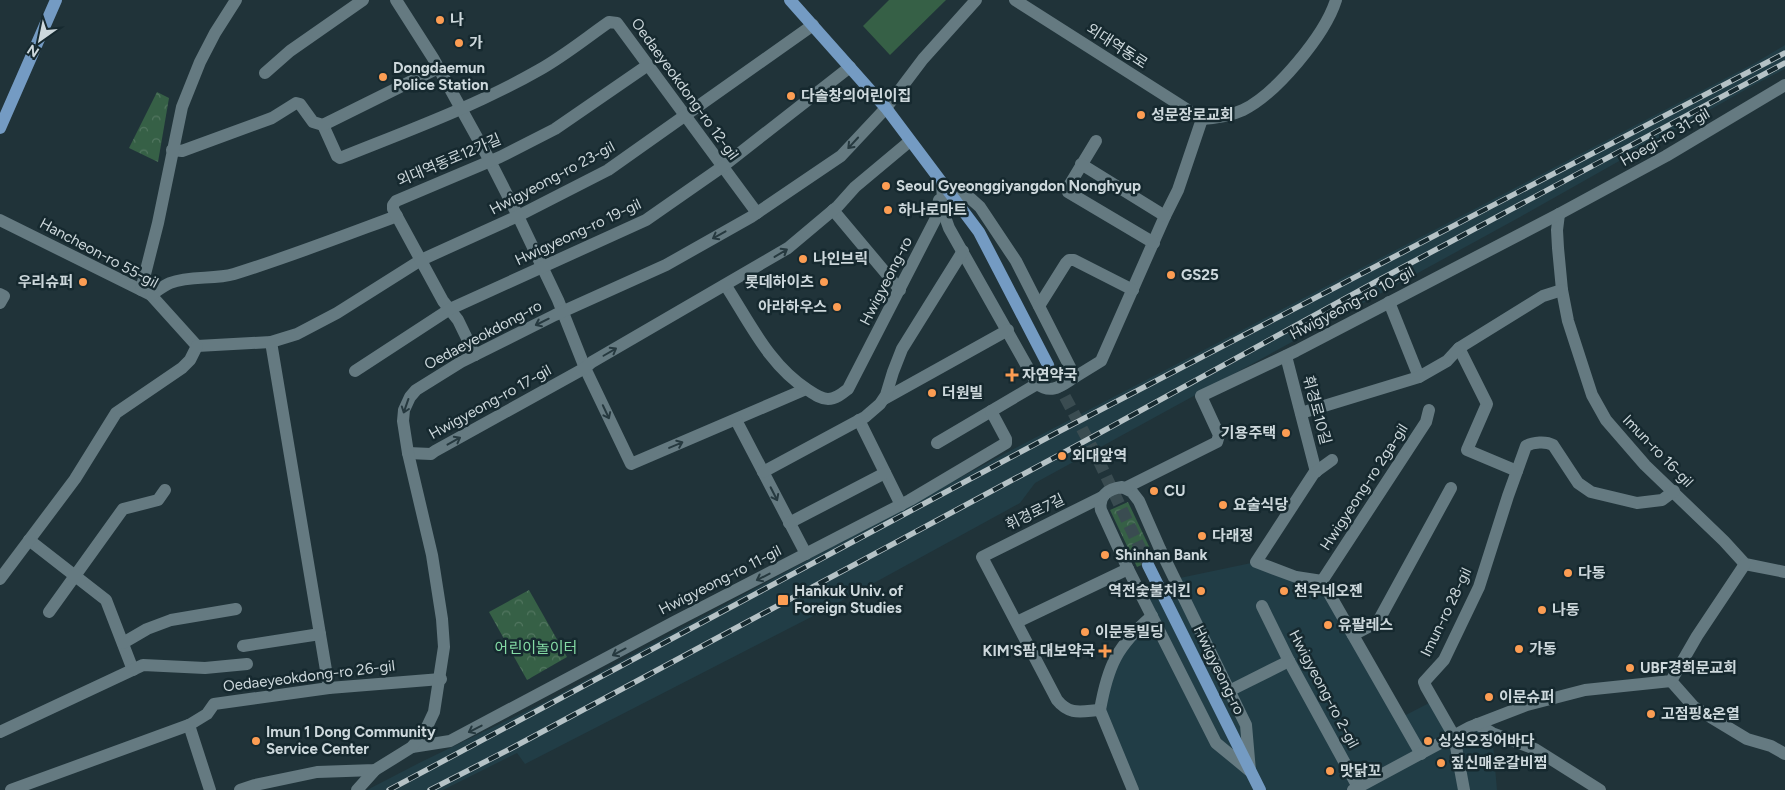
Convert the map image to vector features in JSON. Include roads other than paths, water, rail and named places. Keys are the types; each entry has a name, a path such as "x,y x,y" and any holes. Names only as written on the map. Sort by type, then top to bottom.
{"main road":[{"path":"0,128 56,0"},
{"path":"790,0 886,108 979,232 1048,365"},
{"name":"Hwigyeong-ro","path":"1148,565 1260,790"}],"street":[{"path":"146,293 172,150 182,106 215,33 236,0"},
{"path":"265,73 290,51 363,0"},
{"path":"396,0 438,68 490,161 518,216 563,312 585,368 631,464 806,389"},
{"name":"Oedaeyeokdong-ro","path":"240,790 255,784 317,772 375,770 412,747 425,731 434,712 444,647 437,583 408,453 403,422 404,410 410,397 416,390 476,354 666,265 757,213 840,156 886,108 923,59 976,0"},
{"name":"외대역동로","path":"1015,0 1202,120"},
{"path":"942,184 945,219 1037,384 1052,390 1101,361 1181,184 1202,120 1236,113 1266,95 1312,45 1336,0"},
{"name":"Oedaeyeokdong-ro 12-gil","path":"322,125 337,156 340,158 461,109 540,70 610,21 616,23 757,213"},
{"name":"Hwigyeong-ro 23-gil","path":"197,346 271,342 296,334 337,312 421,260 518,216 608,170 812,25"},
{"name":"외대역동로12가길","path":"397,216 393,208 396,201 490,161 555,129 648,65"},
{"name":"Hwigyeong-ro 19-gil","path":"354,371 450,309 646,220 722,167 850,67"},
{"path":"172,150 182,151 272,118 296,103 299,103 311,121 322,125 438,68"},
{"name":"Hoegi-ro 31-gil","path":"1559,214 1666,156 1785,85"},
{"name":"Hwigyeong-ro 17-gil","path":"408,453 431,454 585,368 592,362 726,286 788,248 833,210 855,187 910,141"},
{"path":"1096,141 1068,185 1068,192 1154,243"},
{"path":"1082,164 1165,216"},
{"path":"942,184 970,198 980,207 1016,261 1075,377"},
{"name":"Hwigyeong-ro","path":"806,389 819,397 830,400 848,389 935,220 942,184"},
{"path":"833,210 900,290"},
{"name":"Imun-ro 16-gil","path":"1559,214 1557,239 1562,290 1568,321 1595,401 1606,420 1638,457 1745,564"},
{"name":"Hwigyeong-ro 10-gil","path":"1125,488 1215,444 1219,435 1200,396 1286,356 1559,214"},
{"path":"146,293 170,283 236,273 310,249 397,216 476,354"},
{"name":"Hancheon-ro 55-gil","path":"0,220 146,293 197,346"},
{"path":"884,399 902,349 963,251"},
{"path":"1038,306 1070,260 1074,260 1133,290"},
{"path":"726,286 775,362 793,380 806,389"},
{"path":"1301,413 1419,377 1447,361 1460,348 1544,296 1562,290"},
{"path":"0,294 4,296 0,303"},
{"path":"1389,302 1419,377"},
{"path":"763,472 859,420 876,408 884,399 1008,330"},
{"path":"271,342 329,688"},
{"path":"0,579 75,479 116,413 186,365 197,346"},
{"path":"1460,348 1487,404 1467,450 1517,470"},
{"name":"휘경로10길","path":"1286,356 1316,472"},
{"path":"937,443 1037,384"},
{"name":"Hwigyeong-ro 2ga-gil","path":"1322,581 1426,422 1428,410"},
{"name":"Hwigyeong-ro 11-gil","path":"412,747 450,742 674,622 901,505 1006,443 1006,439 991,412"},
{"path":"736,420 806,554"},
{"path":"859,420 901,505"},
{"name":"Imun-ro 28-gil","path":"1464,790 1454,736 1424,682 1444,660 1479,587 1526,446 1546,442 1555,447 1578,483 1591,492 1638,503 1662,500 1674,491"},
{"path":"1332,460 1316,472 1256,562 1296,577 1322,581 1421,754"},
{"path":"790,523 885,473"},
{"path":"1125,488 1132,492 1139,501 1246,725 1250,770"},
{"name":"휘경로7길","path":"1017,622 982,556 1102,497 1113,489 1125,488"},
{"path":"1353,635 1376,623 1380,618 1451,488"},
{"path":"49,612 123,509 158,500 164,490"},
{"path":"1102,497 1100,501 1101,510 1128,569 1216,743 1250,770"},
{"path":"29,540 106,600 133,670"},
{"path":"1785,572 1745,564 1697,636 1671,681 1694,707 1740,736 1771,746 1785,754"},
{"path":"1100,710 1070,711 1061,704 1017,622 1128,569"},
{"name":"Hwigyeong-ro 2-gil","path":"1262,606 1355,789 1477,724 1527,705 1585,690 1671,681"},
{"path":"123,643 147,629 171,620 236,609"},
{"path":"1133,790 1100,710 1110,666 1131,636 1152,616"},
{"path":"243,646 320,634"},
{"path":"1229,691 1289,661"},
{"path":"0,732 143,665 205,668 246,664"},
{"name":"Oedaeyeokdong-ro 26-gil","path":"11,790 189,725 207,714 214,704 329,688 440,679"},
{"path":"1477,724 1492,733 1535,749 1600,790"},
{"path":"189,725 210,790"},
{"path":"357,790 375,770"}],"tunnel":[{"path":"1048,365 1096,455 1148,565"}],"railway":[{"path":"389,790 1058,432 1785,53"},
{"path":"430,790 1074,447 1379,280 1785,63"}],"place":[{"name":"나","path":"440,20"},
{"name":"가","path":"459,43"},
{"name":"Dongdaemun Police Station","path":"383,77"},
{"name":"다솔창의어린이집","path":"791,96"},
{"name":"성문장로교회","path":"1141,115"},
{"name":"Seoul Gyeonggiyangdon Nonghyup","path":"886,186"},
{"name":"하나로마트","path":"888,210"},
{"name":"나인브릭","path":"803,259"},
{"name":"GS25","path":"1171,275"},
{"name":"우리슈퍼","path":"83,282"},
{"name":"롯데하이츠","path":"824,282"},
{"name":"아라하우스","path":"837,307"},
{"name":"자연약국","path":"1012,375"},
{"name":"더원빌","path":"932,393"},
{"name":"기용주택","path":"1286,433"},
{"name":"외대앞역","path":"1062,456"},
{"name":"CU","path":"1154,491"},
{"name":"요술식당","path":"1223,505"},
{"name":"다래정","path":"1202,536"},
{"name":"Shinhan Bank","path":"1105,555"},
{"name":"다동","path":"1568,573"},
{"name":"역전숯불치킨","path":"1201,591"},
{"name":"천우네오젠","path":"1284,591"},
{"name":"Hankuk Univ. of Foreign Studies","path":"783,600"},
{"name":"나동","path":"1542,610"},
{"name":"유팔레스","path":"1328,625"},
{"name":"이문동빌딩","path":"1085,632"},
{"name":"가동","path":"1519,649"},
{"name":"KIM'S팜 대보약국","path":"1105,651"},
{"name":"UBF경희문교회","path":"1630,668"},
{"name":"이문슈퍼","path":"1489,697"},
{"name":"고점핑&온열","path":"1651,714"},
{"name":"Imun 1 Dong Community Service Center","path":"256,741"},
{"name":"싱싱오징어바다","path":"1428,741"},
{"name":"짚신매운갈비찜","path":"1441,763"},
{"name":"맛닭꼬","path":"1330,771"}],"park label":[{"name":"어린이놀이터","path":"536,648"}]}
